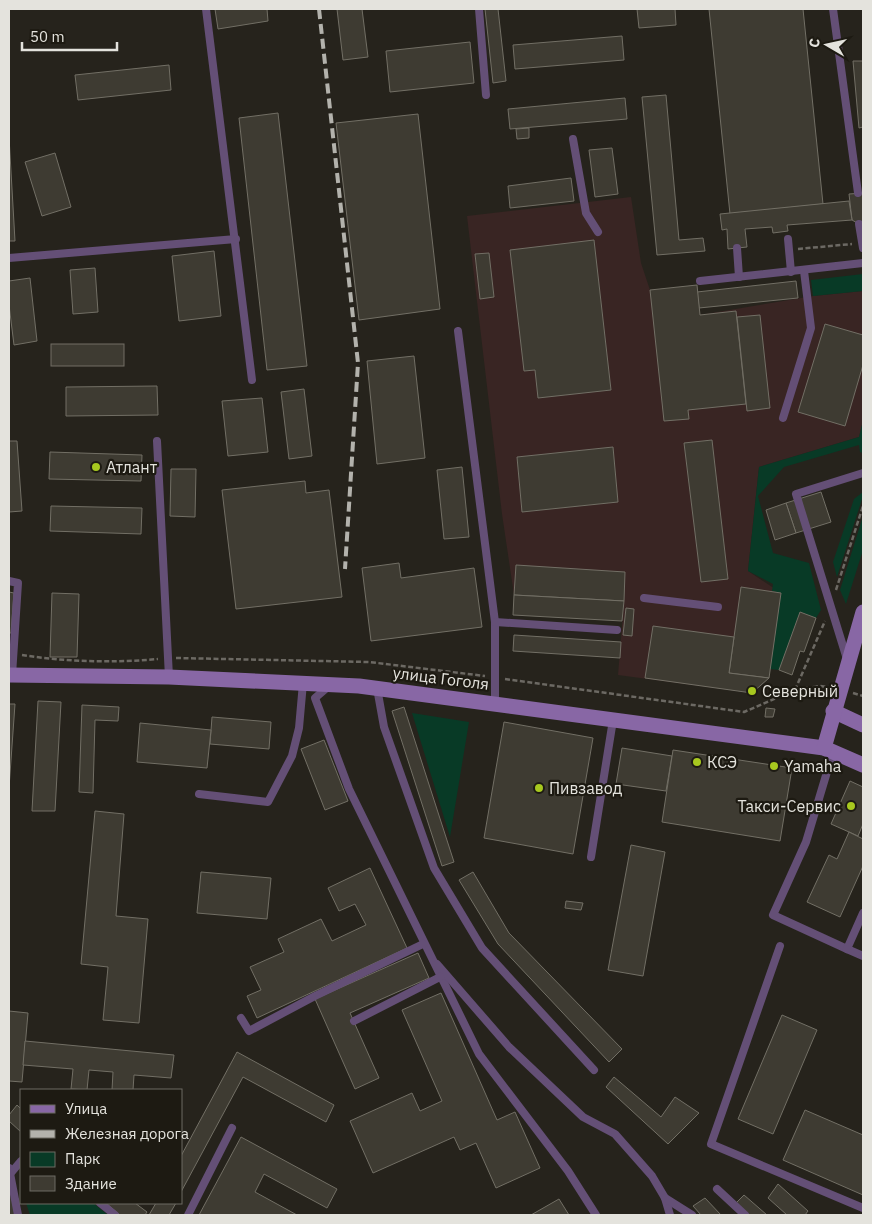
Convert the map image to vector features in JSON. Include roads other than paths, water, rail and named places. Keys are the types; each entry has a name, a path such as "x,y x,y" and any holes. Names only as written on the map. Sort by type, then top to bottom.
{"street":[{"path":"828,750 833,711 863,612"},
{"name":"улица Гоголя","path":"10,675 170,677 330,684 377,688 828,750 863,765"},
{"path":"833,711 863,725"}],"lane":[{"path":"206,9 252,380"},
{"path":"479,9 486,95"},
{"path":"833,9 858,193"},
{"path":"573,139 586,213 598,232"},
{"path":"859,224 862,245"},
{"path":"9,258 236,239"},
{"path":"788,239 791,272"},
{"path":"737,248 739,277"},
{"path":"700,280 804,271 863,263"},
{"path":"783,418 811,328 804,271"},
{"path":"458,331 495,622 495,703"},
{"path":"157,442 167,658 170,677"},
{"path":"848,662 796,494 863,472"},
{"path":"9,581 18,583 14,654 10,675"},
{"path":"644,598 718,607"},
{"path":"495,622 617,630"},
{"path":"199,794 268,802 292,756 304,683"},
{"path":"330,684 315,698 348,789 478,1054 568,1170 596,1215"},
{"path":"377,688 384,727 434,868 482,948 594,1070"},
{"path":"591,857 613,720"},
{"path":"828,750 806,842 773,915 863,956"},
{"path":"847,949 863,913"},
{"path":"241,1018 249,1031 315,996 423,944"},
{"path":"780,946 711,1144 863,1208"},
{"path":"429,955 509,1047 583,1117 615,1134 652,1176 665,1198 670,1215"},
{"path":"354,1021 440,977"},
{"path":"188,1215 232,1128"},
{"path":"18,1215 9,1171 20,1162"},
{"path":"717,1189 745,1215"},
{"path":"665,1198 692,1215"},
{"path":"101,1204 115,1215"}],"railway":[{"path":"319,9 358,363 345,569"}],"place":[{"name":"Атлант","path":"96,467"},
{"name":"Северный","path":"752,691"},
{"name":"КСЭ","path":"697,762"},
{"name":"Yamaha","path":"774,766"},
{"name":"Пивзавод","path":"539,788"},
{"name":"Такси-Сервис","path":"851,806"}]}
